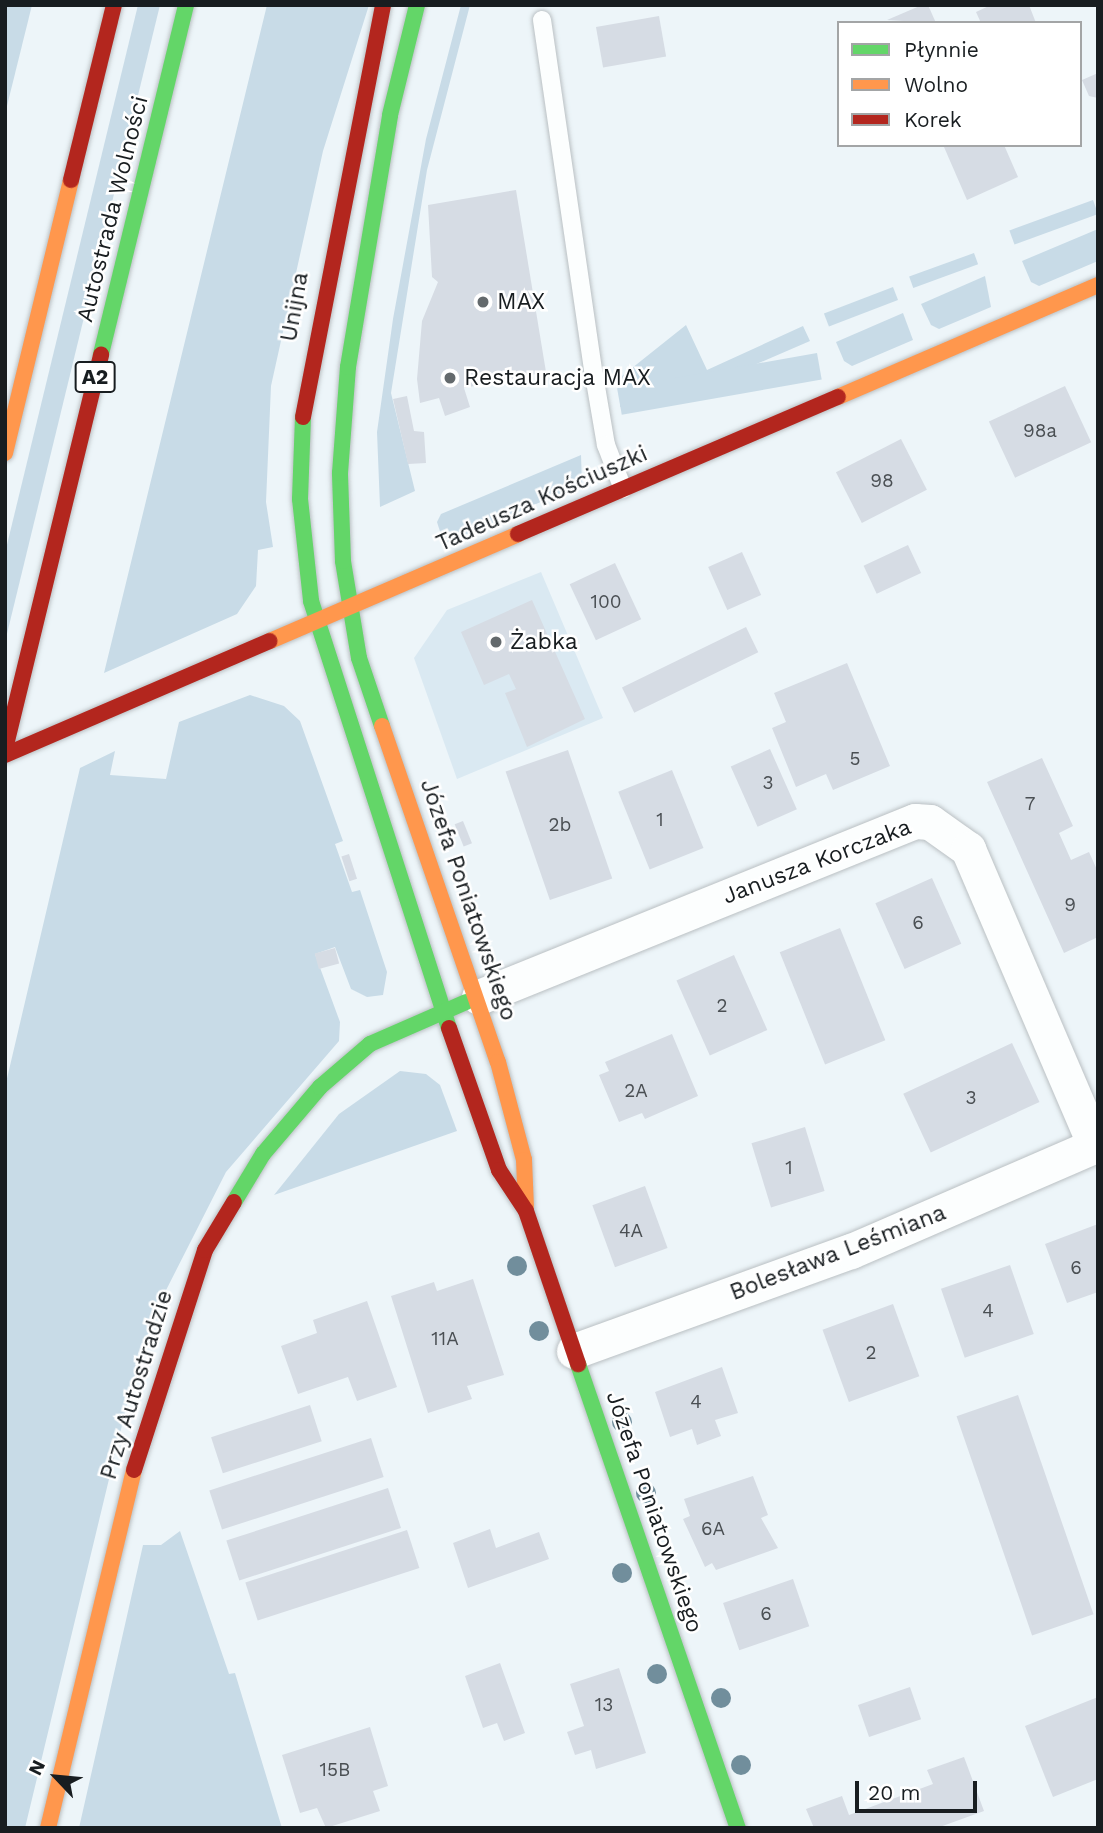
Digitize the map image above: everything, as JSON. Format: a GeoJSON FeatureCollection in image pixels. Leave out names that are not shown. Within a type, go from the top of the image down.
{"type":"FeatureCollection","features":[{"type":"Feature","properties":{"kind":"main road","name":"Autostrada Wolności"},"geometry":{"type":"LineString","coordinates":[[5,453],[114,5]]}},
{"type":"Feature","properties":{"kind":"main road","name":"Autostrada Wolności"},"geometry":{"type":"LineString","coordinates":[[5,749],[186,5]]}},
{"type":"Feature","properties":{"kind":"main road","name":"Unijna"},"geometry":{"type":"LineString","coordinates":[[315,622],[299,499],[304,393],[383,5]]}},
{"type":"Feature","properties":{"kind":"main road"},"geometry":{"type":"LineString","coordinates":[[348,608],[340,531],[343,407],[390,115],[417,5]]}},
{"type":"Feature","properties":{"kind":"main road","name":"Tadeusza Kościuszki"},"geometry":{"type":"LineString","coordinates":[[5,755],[1098,285]]}},
{"type":"Feature","properties":{"kind":"main road","name":"Józefa Poniatowskiego"},"geometry":{"type":"LineString","coordinates":[[348,608],[372,697],[478,997],[524,1160],[526,1211]]}},
{"type":"Feature","properties":{"kind":"main road","name":"Józefa Poniatowskiego"},"geometry":{"type":"LineString","coordinates":[[315,622],[443,1010],[499,1170],[526,1211],[738,1828]]}},
{"type":"Feature","properties":{"kind":"main road","name":"Przy Autostradzie"},"geometry":{"type":"LineString","coordinates":[[48,1828],[147,1416],[205,1250],[262,1154],[320,1087],[370,1044],[478,997]]}},
{"type":"Feature","properties":{"kind":"street","name":"Janusza Korczaka"},"geometry":{"type":"LineString","coordinates":[[478,997],[915,821],[930,822],[968,849],[1097,1145]]}},
{"type":"Feature","properties":{"kind":"street","name":"Bolesława Leśmiana"},"geometry":{"type":"LineString","coordinates":[[574,1351],[851,1251],[1097,1145]]}},
{"type":"Feature","properties":{"kind":"lane"},"geometry":{"type":"LineString","coordinates":[[542,20],[594,376],[606,445],[623,489]]}},
{"type":"Feature","properties":{"kind":"shaded area"},"geometry":{"type":"Polygon","coordinates":[[[5,5],[32,5],[5,114],[5,5]]]}},
{"type":"Feature","properties":{"kind":"shaded area"},"geometry":{"type":"Polygon","coordinates":[[[138,5],[160,5],[5,642],[5,553],[138,5]]]}},
{"type":"Feature","properties":{"kind":"shaded area"},"geometry":{"type":"Polygon","coordinates":[[[267,5],[369,5],[323,151],[271,386],[266,502],[273,547],[258,550],[256,586],[237,614],[104,673],[267,5]]]}},
{"type":"Feature","properties":{"kind":"shaded area"},"geometry":{"type":"Polygon","coordinates":[[[461,5],[470,5],[427,170],[391,393],[415,491],[380,507],[377,432],[393,319],[426,139],[461,5]]]}},
{"type":"Feature","properties":{"kind":"shaded area"},"geometry":{"type":"Polygon","coordinates":[[[1093,200],[1098,214],[1014,245],[1009,230],[1093,200]]]}},
{"type":"Feature","properties":{"kind":"shaded area"},"geometry":{"type":"Polygon","coordinates":[[[1098,229],[1098,261],[1039,286],[1031,282],[1022,261],[1098,229]]]}},
{"type":"Feature","properties":{"kind":"shaded area"},"geometry":{"type":"Polygon","coordinates":[[[974,253],[978,264],[913,288],[909,277],[974,253]]]}},
{"type":"Feature","properties":{"kind":"shaded area"},"geometry":{"type":"Polygon","coordinates":[[[985,276],[991,307],[939,329],[931,325],[921,304],[985,276]]]}},
{"type":"Feature","properties":{"kind":"shaded area"},"geometry":{"type":"Polygon","coordinates":[[[893,287],[898,300],[829,327],[824,314],[893,287]]]}},
{"type":"Feature","properties":{"kind":"shaded area"},"geometry":{"type":"Polygon","coordinates":[[[903,313],[913,340],[852,366],[844,361],[836,342],[903,313]]]}},
{"type":"Feature","properties":{"kind":"shaded area"},"geometry":{"type":"Polygon","coordinates":[[[686,325],[707,370],[803,326],[810,341],[710,384],[620,407],[622,376],[686,325]]]}},
{"type":"Feature","properties":{"kind":"shaded area"},"geometry":{"type":"Polygon","coordinates":[[[817,353],[822,380],[622,415],[617,388],[817,353]]]}},
{"type":"Feature","properties":{"kind":"shaded area"},"geometry":{"type":"Polygon","coordinates":[[[581,455],[582,484],[444,544],[437,522],[441,514],[581,455]]]}},
{"type":"Feature","properties":{"kind":"shaded area"},"geometry":{"type":"Polygon","coordinates":[[[541,572],[603,718],[457,779],[414,658],[447,610],[541,572]]]}},
{"type":"Feature","properties":{"kind":"shaded area"},"geometry":{"type":"Polygon","coordinates":[[[250,695],[284,706],[300,721],[343,841],[335,844],[352,892],[360,890],[387,972],[383,995],[367,997],[351,989],[335,947],[315,954],[340,1022],[339,1041],[226,1172],[157,1308],[129,1396],[25,1828],[5,1828],[5,1087],[80,768],[115,751],[110,775],[166,779],[179,722],[250,695]]]}},
{"type":"Feature","properties":{"kind":"shaded area"},"geometry":{"type":"Polygon","coordinates":[[[400,1071],[426,1074],[440,1085],[457,1131],[274,1195],[339,1114],[400,1071]]]}},
{"type":"Feature","properties":{"kind":"shaded area"},"geometry":{"type":"Polygon","coordinates":[[[180,1531],[229,1674],[235,1673],[282,1828],[79,1828],[143,1545],[161,1545],[180,1531]]]}},
{"type":"Feature","properties":{"kind":"building"},"geometry":{"type":"Polygon","coordinates":[[[928,5],[935,21],[887,20],[928,5]]]}},
{"type":"Feature","properties":{"kind":"building"},"geometry":{"type":"Polygon","coordinates":[[[991,5],[1029,5],[1035,21],[980,21],[976,12],[991,5]]]}},
{"type":"Feature","properties":{"kind":"building"},"geometry":{"type":"Polygon","coordinates":[[[659,16],[666,56],[603,67],[596,27],[659,16]]]}},
{"type":"Feature","properties":{"kind":"building"},"geometry":{"type":"Polygon","coordinates":[[[1098,73],[1098,98],[1089,96],[1082,80],[1098,73]]]}},
{"type":"Feature","properties":{"kind":"building"},"geometry":{"type":"Polygon","coordinates":[[[944,147],[1005,147],[1018,177],[967,200],[944,147]]]}},
{"type":"Feature","properties":{"kind":"building","name":"MAX"},"geometry":{"type":"Polygon","coordinates":[[[516,190],[546,372],[464,388],[470,407],[445,416],[439,398],[420,403],[417,379],[422,321],[438,282],[432,277],[428,205],[516,190]]]}},
{"type":"Feature","properties":{"kind":"building"},"geometry":{"type":"Polygon","coordinates":[[[1065,386],[1091,442],[1015,478],[989,421],[1065,386]]]}},
{"type":"Feature","properties":{"kind":"building"},"geometry":{"type":"Polygon","coordinates":[[[407,396],[414,431],[424,432],[426,463],[408,464],[393,399],[407,396]]]}},
{"type":"Feature","properties":{"kind":"building"},"geometry":{"type":"Polygon","coordinates":[[[901,439],[927,490],[862,523],[836,472],[901,439]]]}},
{"type":"Feature","properties":{"kind":"building"},"geometry":{"type":"Polygon","coordinates":[[[908,545],[921,573],[877,594],[864,566],[908,545]]]}},
{"type":"Feature","properties":{"kind":"building"},"geometry":{"type":"Polygon","coordinates":[[[742,552],[761,595],[727,610],[708,567],[742,552]]]}},
{"type":"Feature","properties":{"kind":"building"},"geometry":{"type":"Polygon","coordinates":[[[615,563],[641,619],[596,640],[570,584],[615,563]]]}},
{"type":"Feature","properties":{"kind":"building"},"geometry":{"type":"Polygon","coordinates":[[[532,600],[585,719],[527,747],[505,693],[516,689],[509,674],[484,685],[461,632],[532,600]]]}},
{"type":"Feature","properties":{"kind":"building"},"geometry":{"type":"Polygon","coordinates":[[[746,627],[758,652],[634,713],[622,687],[746,627]]]}},
{"type":"Feature","properties":{"kind":"building"},"geometry":{"type":"Polygon","coordinates":[[[847,663],[890,766],[833,790],[826,774],[796,787],[772,728],[786,722],[774,693],[847,663]]]}},
{"type":"Feature","properties":{"kind":"building"},"geometry":{"type":"Polygon","coordinates":[[[770,749],[797,809],[758,827],[731,766],[770,749]]]}},
{"type":"Feature","properties":{"kind":"building"},"geometry":{"type":"Polygon","coordinates":[[[568,750],[612,879],[550,900],[506,771],[568,750]]]}},
{"type":"Feature","properties":{"kind":"building"},"geometry":{"type":"Polygon","coordinates":[[[1042,758],[1073,826],[1059,833],[1071,860],[1089,852],[1098,872],[1098,937],[1064,953],[987,782],[1042,758]]]}},
{"type":"Feature","properties":{"kind":"building"},"geometry":{"type":"Polygon","coordinates":[[[672,770],[703,848],[650,870],[618,792],[672,770]]]}},
{"type":"Feature","properties":{"kind":"building"},"geometry":{"type":"Polygon","coordinates":[[[463,821],[472,843],[464,847],[455,824],[463,821]]]}},
{"type":"Feature","properties":{"kind":"building"},"geometry":{"type":"Polygon","coordinates":[[[349,854],[357,879],[349,881],[341,856],[349,854]]]}},
{"type":"Feature","properties":{"kind":"building"},"geometry":{"type":"Polygon","coordinates":[[[932,878],[961,944],[905,969],[875,903],[932,878]]]}},
{"type":"Feature","properties":{"kind":"building"},"geometry":{"type":"Polygon","coordinates":[[[840,928],[885,1040],[825,1065],[780,952],[840,928]]]}},
{"type":"Feature","properties":{"kind":"building"},"geometry":{"type":"Polygon","coordinates":[[[335,948],[339,963],[319,969],[315,953],[335,948]]]}},
{"type":"Feature","properties":{"kind":"building"},"geometry":{"type":"Polygon","coordinates":[[[734,955],[767,1030],[710,1056],[676,981],[734,955]]]}},
{"type":"Feature","properties":{"kind":"building"},"geometry":{"type":"Polygon","coordinates":[[[672,1034],[698,1096],[645,1119],[642,1113],[619,1122],[599,1075],[609,1071],[605,1062],[672,1034]]]}},
{"type":"Feature","properties":{"kind":"building"},"geometry":{"type":"Polygon","coordinates":[[[1012,1043],[1039,1102],[931,1153],[903,1094],[1012,1043]]]}},
{"type":"Feature","properties":{"kind":"building"},"geometry":{"type":"Polygon","coordinates":[[[805,1127],[825,1191],[771,1207],[751,1143],[805,1127]]]}},
{"type":"Feature","properties":{"kind":"building"},"geometry":{"type":"Polygon","coordinates":[[[645,1186],[668,1248],[615,1267],[592,1205],[645,1186]]]}},
{"type":"Feature","properties":{"kind":"building"},"geometry":{"type":"Polygon","coordinates":[[[1098,1224],[1098,1292],[1067,1303],[1045,1244],[1098,1224]]]}},
{"type":"Feature","properties":{"kind":"building"},"geometry":{"type":"Polygon","coordinates":[[[1010,1265],[1034,1334],[965,1358],[941,1289],[1010,1265]]]}},
{"type":"Feature","properties":{"kind":"building"},"geometry":{"type":"Polygon","coordinates":[[[473,1279],[504,1375],[467,1386],[472,1399],[428,1413],[391,1296],[434,1282],[437,1291],[473,1279]]]}},
{"type":"Feature","properties":{"kind":"building"},"geometry":{"type":"Polygon","coordinates":[[[367,1301],[397,1387],[357,1401],[348,1377],[298,1394],[281,1346],[317,1333],[313,1320],[367,1301]]]}},
{"type":"Feature","properties":{"kind":"building"},"geometry":{"type":"Polygon","coordinates":[[[893,1304],[919,1376],[849,1402],[823,1330],[893,1304]]]}},
{"type":"Feature","properties":{"kind":"building"},"geometry":{"type":"Polygon","coordinates":[[[722,1367],[738,1413],[715,1420],[721,1436],[697,1445],[692,1429],[670,1437],[655,1392],[722,1367]]]}},
{"type":"Feature","properties":{"kind":"building"},"geometry":{"type":"Polygon","coordinates":[[[1018,1395],[1094,1614],[1032,1636],[957,1416],[1018,1395]]]}},
{"type":"Feature","properties":{"kind":"building"},"geometry":{"type":"Polygon","coordinates":[[[310,1405],[322,1441],[223,1473],[211,1437],[310,1405]]]}},
{"type":"Feature","properties":{"kind":"building"},"geometry":{"type":"Polygon","coordinates":[[[371,1438],[384,1477],[222,1530],[209,1491],[371,1438]]]}},
{"type":"Feature","properties":{"kind":"building"},"geometry":{"type":"Polygon","coordinates":[[[753,1476],[768,1515],[761,1518],[778,1548],[716,1570],[712,1563],[705,1567],[683,1519],[690,1516],[684,1499],[753,1476]]]}},
{"type":"Feature","properties":{"kind":"building"},"geometry":{"type":"Polygon","coordinates":[[[388,1488],[401,1528],[239,1580],[226,1541],[388,1488]]]}},
{"type":"Feature","properties":{"kind":"building"},"geometry":{"type":"Polygon","coordinates":[[[490,1529],[496,1548],[539,1532],[549,1559],[468,1588],[453,1543],[490,1529]]]}},
{"type":"Feature","properties":{"kind":"building"},"geometry":{"type":"Polygon","coordinates":[[[407,1530],[419,1568],[258,1621],[245,1583],[407,1530]]]}},
{"type":"Feature","properties":{"kind":"building"},"geometry":{"type":"Polygon","coordinates":[[[793,1579],[809,1626],[739,1650],[723,1603],[793,1579]]]}},
{"type":"Feature","properties":{"kind":"building"},"geometry":{"type":"Polygon","coordinates":[[[500,1663],[525,1733],[504,1741],[497,1723],[483,1728],[465,1676],[500,1663]]]}},
{"type":"Feature","properties":{"kind":"building"},"geometry":{"type":"Polygon","coordinates":[[[619,1668],[646,1753],[596,1769],[591,1750],[575,1755],[567,1732],[584,1726],[570,1684],[619,1668]]]}},
{"type":"Feature","properties":{"kind":"building"},"geometry":{"type":"Polygon","coordinates":[[[910,1687],[921,1719],[869,1737],[858,1705],[910,1687]]]}},
{"type":"Feature","properties":{"kind":"building"},"geometry":{"type":"Polygon","coordinates":[[[1098,1697],[1098,1779],[1053,1797],[1025,1726],[1098,1697]]]}},
{"type":"Feature","properties":{"kind":"building"},"geometry":{"type":"Polygon","coordinates":[[[370,1727],[388,1786],[373,1791],[380,1811],[326,1828],[317,1808],[300,1813],[282,1755],[370,1727]]]}},
{"type":"Feature","properties":{"kind":"building"},"geometry":{"type":"Polygon","coordinates":[[[964,1757],[984,1811],[937,1828],[814,1828],[806,1809],[842,1796],[849,1815],[933,1784],[927,1770],[964,1757]]]}},
{"type":"Feature","properties":{"kind":"traffic: fast"},"geometry":{"type":"LineString","coordinates":[[101,354],[186,5]]}},
{"type":"Feature","properties":{"kind":"traffic: fast"},"geometry":{"type":"LineString","coordinates":[[382,726],[359,658],[343,561],[340,473],[348,367],[390,115],[417,5]]}},
{"type":"Feature","properties":{"kind":"traffic: fast"},"geometry":{"type":"LineString","coordinates":[[303,417],[300,499],[311,601],[449,1028]]}},
{"type":"Feature","properties":{"kind":"traffic: fast"},"geometry":{"type":"LineString","coordinates":[[234,1202],[263,1154],[320,1087],[370,1044],[466,1002]]}},
{"type":"Feature","properties":{"kind":"traffic: fast"},"geometry":{"type":"LineString","coordinates":[[578,1364],[738,1828]]}},
{"type":"Feature","properties":{"kind":"traffic: slow"},"geometry":{"type":"LineString","coordinates":[[5,453],[71,180]]}},
{"type":"Feature","properties":{"kind":"traffic: slow"},"geometry":{"type":"LineString","coordinates":[[838,397],[1098,285]]}},
{"type":"Feature","properties":{"kind":"traffic: slow"},"geometry":{"type":"LineString","coordinates":[[270,641],[518,534]]}},
{"type":"Feature","properties":{"kind":"traffic: slow"},"geometry":{"type":"LineString","coordinates":[[382,726],[498,1062],[524,1160],[526,1207]]}},
{"type":"Feature","properties":{"kind":"traffic: slow"},"geometry":{"type":"LineString","coordinates":[[48,1828],[134,1470]]}},
{"type":"Feature","properties":{"kind":"traffic: jam"},"geometry":{"type":"LineString","coordinates":[[71,180],[114,5]]}},
{"type":"Feature","properties":{"kind":"traffic: jam"},"geometry":{"type":"LineString","coordinates":[[303,417],[383,5]]}},
{"type":"Feature","properties":{"kind":"traffic: jam"},"geometry":{"type":"LineString","coordinates":[[5,749],[101,354]]}},
{"type":"Feature","properties":{"kind":"traffic: jam"},"geometry":{"type":"LineString","coordinates":[[518,534],[838,397]]}},
{"type":"Feature","properties":{"kind":"traffic: jam"},"geometry":{"type":"LineString","coordinates":[[5,755],[270,641]]}},
{"type":"Feature","properties":{"kind":"traffic: jam"},"geometry":{"type":"LineString","coordinates":[[449,1028],[499,1170],[526,1211],[578,1364]]}},
{"type":"Feature","properties":{"kind":"traffic: jam"},"geometry":{"type":"LineString","coordinates":[[134,1470],[205,1250],[234,1202]]}},
{"type":"Feature","properties":{"kind":"place","name":"MAX"},"geometry":{"type":"Point","coordinates":[483,302]}},
{"type":"Feature","properties":{"kind":"place","name":"Restauracja MAX"},"geometry":{"type":"Point","coordinates":[450,378]}},
{"type":"Feature","properties":{"kind":"place","name":"Żabka"},"geometry":{"type":"Point","coordinates":[496,642]}}]}
